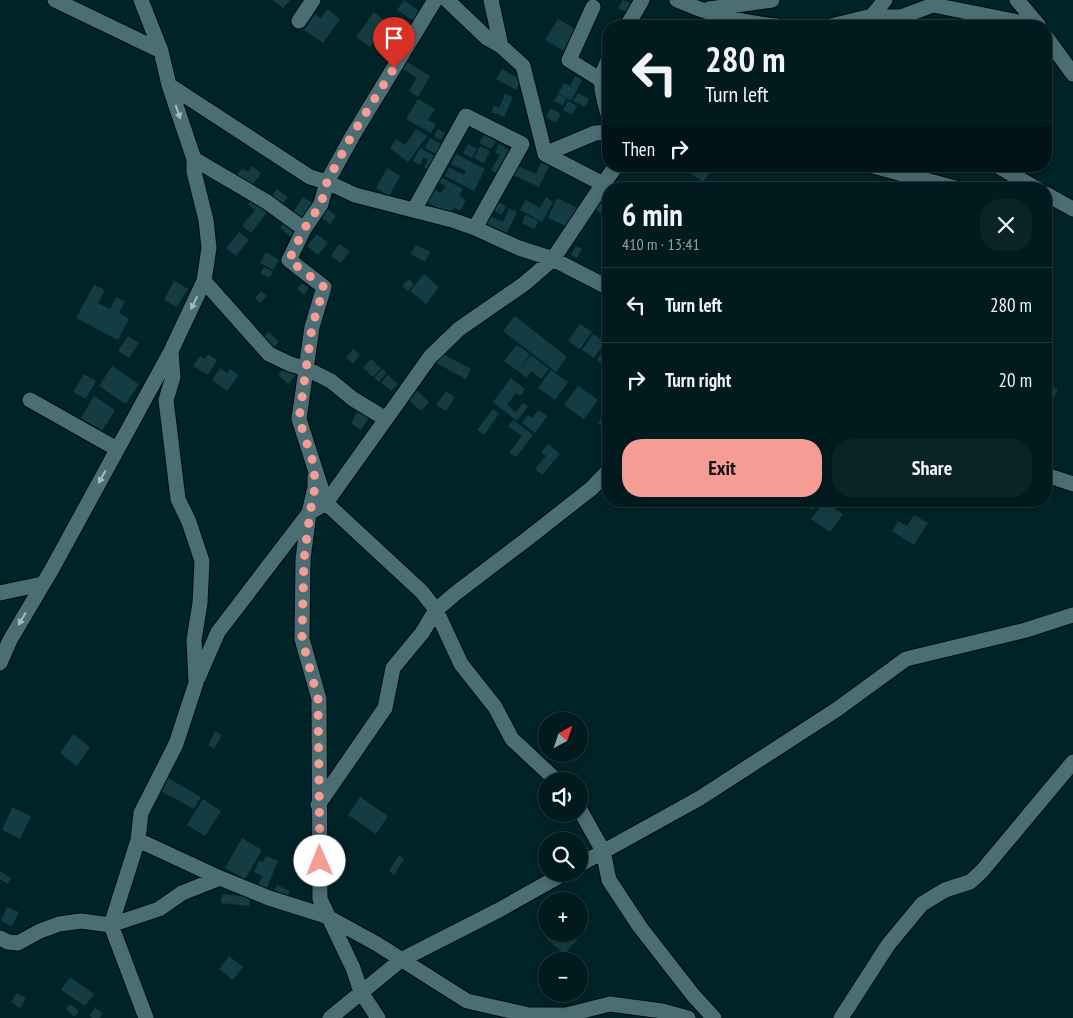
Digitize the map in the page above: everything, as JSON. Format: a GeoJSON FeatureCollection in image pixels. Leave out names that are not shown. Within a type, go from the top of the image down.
{"type":"FeatureCollection","features":[{"type":"Feature","properties":{"kind":"street"},"geometry":{"type":"LineString","coordinates":[[55,0],[161,51]]}},
{"type":"Feature","properties":{"kind":"street"},"geometry":{"type":"LineString","coordinates":[[299,21],[313,0]]}},
{"type":"Feature","properties":{"kind":"street"},"geometry":{"type":"LineString","coordinates":[[435,0],[352,135],[327,182],[321,204],[304,229],[289,260],[324,287],[312,327],[299,419],[326,503],[422,592],[436,610],[461,664],[495,707],[512,739],[547,772]]}},
{"type":"Feature","properties":{"kind":"street"},"geometry":{"type":"LineString","coordinates":[[446,0],[488,38],[501,46],[523,66],[545,154],[602,183]]}},
{"type":"Feature","properties":{"kind":"street"},"geometry":{"type":"LineString","coordinates":[[491,0],[501,46]]}},
{"type":"Feature","properties":{"kind":"street"},"geometry":{"type":"LineString","coordinates":[[631,20],[642,0]]}},
{"type":"Feature","properties":{"kind":"street"},"geometry":{"type":"LineString","coordinates":[[677,0],[700,11],[739,20]]}},
{"type":"Feature","properties":{"kind":"street"},"geometry":{"type":"LineString","coordinates":[[700,11],[772,0]]}},
{"type":"Feature","properties":{"kind":"street"},"geometry":{"type":"LineString","coordinates":[[869,20],[885,0]]}},
{"type":"Feature","properties":{"kind":"street"},"geometry":{"type":"LineString","coordinates":[[1017,0],[1033,20]]}},
{"type":"Feature","properties":{"kind":"street"},"geometry":{"type":"LineString","coordinates":[[0,663],[10,640],[52,569],[170,351],[204,281],[209,248],[206,220],[194,172],[194,159],[144,2]]}},
{"type":"Feature","properties":{"kind":"street"},"geometry":{"type":"LineString","coordinates":[[590,2],[569,60],[602,81]]}},
{"type":"Feature","properties":{"kind":"street"},"geometry":{"type":"LineString","coordinates":[[876,20],[902,17],[933,5],[1008,20]]}},
{"type":"Feature","properties":{"kind":"street"},"geometry":{"type":"LineString","coordinates":[[700,11],[708,20]]}},
{"type":"Feature","properties":{"kind":"street"},"geometry":{"type":"LineString","coordinates":[[1052,45],[1073,74]]}},
{"type":"Feature","properties":{"kind":"street"},"geometry":{"type":"LineString","coordinates":[[169,85],[310,176],[355,195],[452,220],[475,228],[519,248],[553,259],[602,284]]}},
{"type":"Feature","properties":{"kind":"street"},"geometry":{"type":"LineString","coordinates":[[414,210],[466,116],[522,144],[475,228]]}},
{"type":"Feature","properties":{"kind":"street"},"geometry":{"type":"LineString","coordinates":[[545,154],[595,133],[602,132]]}},
{"type":"Feature","properties":{"kind":"street"},"geometry":{"type":"LineString","coordinates":[[194,159],[267,202],[304,229]]}},
{"type":"Feature","properties":{"kind":"street"},"geometry":{"type":"LineString","coordinates":[[895,172],[933,182]]}},
{"type":"Feature","properties":{"kind":"street"},"geometry":{"type":"LineString","coordinates":[[1008,172],[1025,182]]}},
{"type":"Feature","properties":{"kind":"street"},"geometry":{"type":"LineString","coordinates":[[146,1018],[112,925],[138,840],[142,813],[176,744],[196,683],[218,632],[310,513],[326,503],[430,357],[459,329],[524,284],[553,259],[602,186]]}},
{"type":"Feature","properties":{"kind":"street"},"geometry":{"type":"LineString","coordinates":[[1052,197],[1073,209]]}},
{"type":"Feature","properties":{"kind":"street"},"geometry":{"type":"LineString","coordinates":[[204,281],[269,354],[331,381],[353,399],[386,419]]}},
{"type":"Feature","properties":{"kind":"street"},"geometry":{"type":"LineString","coordinates":[[170,351],[173,377],[166,400],[178,499],[190,522],[202,561],[200,603],[194,640],[196,683]]}},
{"type":"Feature","properties":{"kind":"street"},"geometry":{"type":"LineString","coordinates":[[30,400],[117,449]]}},
{"type":"Feature","properties":{"kind":"street"},"geometry":{"type":"LineString","coordinates":[[314,465],[315,487],[304,559],[302,639],[318,699],[320,899],[353,968],[361,992],[378,1018]]}},
{"type":"Feature","properties":{"kind":"street"},"geometry":{"type":"LineString","coordinates":[[318,805],[385,708],[393,668],[422,633],[436,610],[592,488],[602,477]]}},
{"type":"Feature","properties":{"kind":"street"},"geometry":{"type":"LineString","coordinates":[[1052,477],[1073,484]]}},
{"type":"Feature","properties":{"kind":"street"},"geometry":{"type":"LineString","coordinates":[[0,593],[42,584]]}},
{"type":"Feature","properties":{"kind":"street"},"geometry":{"type":"LineString","coordinates":[[588,860],[700,798],[836,710],[906,659],[1026,630],[1073,615]]}},
{"type":"Feature","properties":{"kind":"street"},"geometry":{"type":"LineString","coordinates":[[841,1018],[888,945],[922,904],[945,890],[970,882],[1073,762]]}},
{"type":"Feature","properties":{"kind":"street"},"geometry":{"type":"LineString","coordinates":[[587,822],[603,851],[609,880],[640,927],[693,996],[714,1018]]}},
{"type":"Feature","properties":{"kind":"street"},"geometry":{"type":"LineString","coordinates":[[138,840],[220,878],[269,898],[330,918],[466,1001],[529,1015],[566,1015],[610,1004],[662,1011],[688,1018]]}},
{"type":"Feature","properties":{"kind":"street"},"geometry":{"type":"LineString","coordinates":[[0,938],[8,942],[18,943],[40,931],[59,924],[81,921],[112,925],[159,909],[182,893],[220,878]]}},
{"type":"Feature","properties":{"kind":"street"},"geometry":{"type":"LineString","coordinates":[[330,1018],[401,960],[499,910],[549,882]]}},
{"type":"Feature","properties":{"kind":"building"},"geometry":{"type":"Polygon","coordinates":[[[273,0],[290,0],[283,8],[273,0]]]}},
{"type":"Feature","properties":{"kind":"building"},"geometry":{"type":"Polygon","coordinates":[[[404,0],[420,12],[414,21],[397,10],[404,0]]]}},
{"type":"Feature","properties":{"kind":"building"},"geometry":{"type":"Polygon","coordinates":[[[623,0],[632,4],[628,13],[618,8],[623,0]]]}},
{"type":"Feature","properties":{"kind":"building"},"geometry":{"type":"Polygon","coordinates":[[[327,9],[340,19],[323,43],[304,30],[315,14],[321,18],[327,9]]]}},
{"type":"Feature","properties":{"kind":"building"},"geometry":{"type":"Polygon","coordinates":[[[374,12],[388,23],[370,47],[356,37],[374,12]]]}},
{"type":"Feature","properties":{"kind":"building"},"geometry":{"type":"Polygon","coordinates":[[[558,19],[578,31],[566,52],[545,40],[558,19]]]}},
{"type":"Feature","properties":{"kind":"building"},"geometry":{"type":"Polygon","coordinates":[[[398,26],[407,34],[399,44],[389,36],[398,26]]]}},
{"type":"Feature","properties":{"kind":"building"},"geometry":{"type":"Polygon","coordinates":[[[404,60],[430,76],[418,97],[409,91],[417,78],[400,67],[404,60]]]}},
{"type":"Feature","properties":{"kind":"building"},"geometry":{"type":"Polygon","coordinates":[[[502,69],[521,80],[516,90],[496,79],[502,69]]]}},
{"type":"Feature","properties":{"kind":"building"},"geometry":{"type":"Polygon","coordinates":[[[575,76],[582,80],[571,101],[558,93],[564,83],[570,86],[575,76]]]}},
{"type":"Feature","properties":{"kind":"building"},"geometry":{"type":"Polygon","coordinates":[[[578,93],[589,99],[585,107],[573,101],[578,93]]]}},
{"type":"Feature","properties":{"kind":"building"},"geometry":{"type":"Polygon","coordinates":[[[505,94],[513,97],[504,117],[492,112],[494,105],[499,108],[505,94]]]}},
{"type":"Feature","properties":{"kind":"building"},"geometry":{"type":"Polygon","coordinates":[[[558,94],[566,99],[563,106],[554,101],[558,94]]]}},
{"type":"Feature","properties":{"kind":"building"},"geometry":{"type":"Polygon","coordinates":[[[418,99],[435,109],[428,120],[436,124],[431,133],[406,119],[418,99]]]}},
{"type":"Feature","properties":{"kind":"building"},"geometry":{"type":"Polygon","coordinates":[[[568,101],[577,106],[572,115],[563,110],[568,101]]]}},
{"type":"Feature","properties":{"kind":"building"},"geometry":{"type":"Polygon","coordinates":[[[550,108],[561,114],[556,123],[546,117],[550,108]]]}},
{"type":"Feature","properties":{"kind":"building"},"geometry":{"type":"Polygon","coordinates":[[[416,129],[427,136],[408,162],[390,148],[396,139],[405,145],[416,129]]]}},
{"type":"Feature","properties":{"kind":"building"},"geometry":{"type":"Polygon","coordinates":[[[438,129],[445,133],[441,140],[434,136],[438,129]]]}},
{"type":"Feature","properties":{"kind":"building"},"geometry":{"type":"Polygon","coordinates":[[[484,135],[496,141],[491,149],[479,143],[484,135]]]}},
{"type":"Feature","properties":{"kind":"building"},"geometry":{"type":"Polygon","coordinates":[[[430,138],[441,144],[436,154],[425,148],[430,138]]]}},
{"type":"Feature","properties":{"kind":"building"},"geometry":{"type":"Polygon","coordinates":[[[468,144],[477,149],[472,158],[463,153],[468,144]]]}},
{"type":"Feature","properties":{"kind":"building"},"geometry":{"type":"Polygon","coordinates":[[[499,144],[513,152],[500,175],[491,170],[500,155],[495,152],[499,144]]]}},
{"type":"Feature","properties":{"kind":"building"},"geometry":{"type":"Polygon","coordinates":[[[480,146],[490,151],[484,163],[474,158],[480,146]]]}},
{"type":"Feature","properties":{"kind":"building"},"geometry":{"type":"Polygon","coordinates":[[[420,148],[435,156],[428,170],[424,167],[428,160],[424,157],[420,165],[413,161],[420,148]]]}},
{"type":"Feature","properties":{"kind":"building"},"geometry":{"type":"Polygon","coordinates":[[[456,154],[485,169],[474,191],[445,176],[449,167],[464,175],[466,171],[451,164],[456,154]]]}},
{"type":"Feature","properties":{"kind":"building"},"geometry":{"type":"Polygon","coordinates":[[[541,163],[549,166],[539,187],[511,174],[516,165],[536,174],[541,163]]]}},
{"type":"Feature","properties":{"kind":"building"},"geometry":{"type":"Polygon","coordinates":[[[252,166],[261,173],[251,187],[236,177],[242,168],[248,172],[252,166]]]}},
{"type":"Feature","properties":{"kind":"building"},"geometry":{"type":"Polygon","coordinates":[[[387,168],[400,176],[389,196],[376,188],[387,168]]]}},
{"type":"Feature","properties":{"kind":"building"},"geometry":{"type":"Polygon","coordinates":[[[689,172],[710,172],[703,182],[689,172]]]}},
{"type":"Feature","properties":{"kind":"building"},"geometry":{"type":"Polygon","coordinates":[[[441,177],[463,189],[459,196],[466,200],[460,211],[454,207],[450,215],[427,202],[434,189],[441,193],[445,186],[438,182],[441,177]]]}},
{"type":"Feature","properties":{"kind":"building"},"geometry":{"type":"Polygon","coordinates":[[[277,189],[288,197],[282,205],[271,197],[277,189]]]}},
{"type":"Feature","properties":{"kind":"building"},"geometry":{"type":"Polygon","coordinates":[[[303,197],[315,205],[305,221],[293,212],[303,197]]]}},
{"type":"Feature","properties":{"kind":"building"},"geometry":{"type":"Polygon","coordinates":[[[546,197],[553,202],[542,222],[520,210],[526,200],[540,208],[546,197]]]}},
{"type":"Feature","properties":{"kind":"building"},"geometry":{"type":"Polygon","coordinates":[[[253,198],[268,211],[251,233],[242,226],[255,210],[248,204],[253,198]]]}},
{"type":"Feature","properties":{"kind":"building"},"geometry":{"type":"Polygon","coordinates":[[[557,198],[579,209],[570,228],[548,218],[557,198]]]}},
{"type":"Feature","properties":{"kind":"building"},"geometry":{"type":"Polygon","coordinates":[[[597,200],[602,203],[602,214],[593,208],[597,200]]]}},
{"type":"Feature","properties":{"kind":"building"},"geometry":{"type":"Polygon","coordinates":[[[496,201],[506,206],[502,215],[492,210],[496,201]]]}},
{"type":"Feature","properties":{"kind":"building"},"geometry":{"type":"Polygon","coordinates":[[[324,206],[336,216],[330,224],[318,215],[324,206]]]}},
{"type":"Feature","properties":{"kind":"building"},"geometry":{"type":"Polygon","coordinates":[[[509,208],[517,212],[506,235],[485,225],[490,216],[503,222],[509,208]]]}},
{"type":"Feature","properties":{"kind":"building"},"geometry":{"type":"Polygon","coordinates":[[[525,215],[538,221],[534,229],[522,223],[525,215]]]}},
{"type":"Feature","properties":{"kind":"building"},"geometry":{"type":"Polygon","coordinates":[[[285,221],[297,230],[291,237],[280,228],[285,221]]]}},
{"type":"Feature","properties":{"kind":"building"},"geometry":{"type":"Polygon","coordinates":[[[239,232],[249,240],[236,256],[226,248],[239,232]]]}},
{"type":"Feature","properties":{"kind":"building"},"geometry":{"type":"Polygon","coordinates":[[[317,234],[328,243],[318,255],[307,246],[317,234]]]}},
{"type":"Feature","properties":{"kind":"building"},"geometry":{"type":"Polygon","coordinates":[[[339,244],[350,251],[341,263],[331,256],[339,244]]]}},
{"type":"Feature","properties":{"kind":"building"},"geometry":{"type":"Polygon","coordinates":[[[416,245],[430,252],[425,262],[411,254],[416,245]]]}},
{"type":"Feature","properties":{"kind":"building"},"geometry":{"type":"Polygon","coordinates":[[[576,246],[582,249],[577,258],[571,255],[576,246]]]}},
{"type":"Feature","properties":{"kind":"building"},"geometry":{"type":"Polygon","coordinates":[[[266,252],[279,260],[273,270],[260,263],[266,252]]]}},
{"type":"Feature","properties":{"kind":"building"},"geometry":{"type":"Polygon","coordinates":[[[264,267],[273,272],[269,278],[260,273],[264,267]]]}},
{"type":"Feature","properties":{"kind":"building"},"geometry":{"type":"Polygon","coordinates":[[[424,274],[439,287],[426,304],[410,291],[424,274]]]}},
{"type":"Feature","properties":{"kind":"building"},"geometry":{"type":"Polygon","coordinates":[[[408,279],[414,284],[408,291],[402,286],[408,279]]]}},
{"type":"Feature","properties":{"kind":"building"},"geometry":{"type":"Polygon","coordinates":[[[174,281],[188,289],[177,307],[164,300],[174,281]]]}},
{"type":"Feature","properties":{"kind":"building"},"geometry":{"type":"Polygon","coordinates":[[[302,283],[309,288],[304,295],[297,289],[302,283]]]}},
{"type":"Feature","properties":{"kind":"building"},"geometry":{"type":"Polygon","coordinates":[[[94,285],[105,290],[98,303],[110,309],[116,297],[125,301],[119,313],[129,319],[118,340],[76,318],[94,285]]]}},
{"type":"Feature","properties":{"kind":"building"},"geometry":{"type":"Polygon","coordinates":[[[261,291],[267,296],[260,303],[255,298],[261,291]]]}},
{"type":"Feature","properties":{"kind":"building"},"geometry":{"type":"Polygon","coordinates":[[[515,316],[567,357],[556,372],[503,331],[515,316]]]}},
{"type":"Feature","properties":{"kind":"building"},"geometry":{"type":"Polygon","coordinates":[[[580,324],[592,332],[580,349],[568,341],[580,324]]]}},
{"type":"Feature","properties":{"kind":"building"},"geometry":{"type":"Polygon","coordinates":[[[269,332],[279,342],[271,350],[261,339],[269,332]]]}},
{"type":"Feature","properties":{"kind":"building"},"geometry":{"type":"Polygon","coordinates":[[[593,334],[602,340],[602,346],[594,358],[582,350],[593,334]]]}},
{"type":"Feature","properties":{"kind":"building"},"geometry":{"type":"Polygon","coordinates":[[[128,336],[139,343],[129,358],[118,351],[128,336]]]}},
{"type":"Feature","properties":{"kind":"building"},"geometry":{"type":"Polygon","coordinates":[[[517,345],[530,354],[518,371],[504,361],[517,345]]]}},
{"type":"Feature","properties":{"kind":"building"},"geometry":{"type":"Polygon","coordinates":[[[353,349],[360,355],[353,363],[346,358],[353,349]]]}},
{"type":"Feature","properties":{"kind":"building"},"geometry":{"type":"Polygon","coordinates":[[[439,352],[471,369],[466,379],[434,362],[439,352]]]}},
{"type":"Feature","properties":{"kind":"building"},"geometry":{"type":"Polygon","coordinates":[[[602,353],[602,363],[597,360],[602,353]]]}},
{"type":"Feature","properties":{"kind":"building"},"geometry":{"type":"Polygon","coordinates":[[[208,354],[217,360],[208,375],[193,366],[200,356],[205,359],[208,354]]]}},
{"type":"Feature","properties":{"kind":"building"},"geometry":{"type":"Polygon","coordinates":[[[531,355],[549,369],[541,379],[531,371],[526,378],[518,371],[531,355]]]}},
{"type":"Feature","properties":{"kind":"building"},"geometry":{"type":"Polygon","coordinates":[[[371,359],[381,368],[373,377],[363,368],[371,359]]]}},
{"type":"Feature","properties":{"kind":"building"},"geometry":{"type":"Polygon","coordinates":[[[112,366],[139,384],[126,404],[99,386],[112,366]]]}},
{"type":"Feature","properties":{"kind":"building"},"geometry":{"type":"Polygon","coordinates":[[[286,366],[296,375],[288,384],[278,375],[286,366]]]}},
{"type":"Feature","properties":{"kind":"building"},"geometry":{"type":"Polygon","coordinates":[[[220,368],[227,373],[230,369],[239,375],[227,391],[212,380],[220,368]]]}},
{"type":"Feature","properties":{"kind":"building"},"geometry":{"type":"Polygon","coordinates":[[[382,369],[387,373],[379,382],[374,378],[382,369]]]}},
{"type":"Feature","properties":{"kind":"building"},"geometry":{"type":"Polygon","coordinates":[[[551,370],[568,382],[555,400],[538,388],[551,370]]]}},
{"type":"Feature","properties":{"kind":"building"},"geometry":{"type":"Polygon","coordinates":[[[84,374],[96,381],[86,399],[73,392],[84,374]]]}},
{"type":"Feature","properties":{"kind":"building"},"geometry":{"type":"Polygon","coordinates":[[[388,375],[398,384],[391,391],[381,383],[388,375]]]}},
{"type":"Feature","properties":{"kind":"building"},"geometry":{"type":"Polygon","coordinates":[[[511,378],[525,389],[520,396],[516,393],[507,405],[516,412],[523,403],[528,406],[517,421],[493,402],[511,378]]]}},
{"type":"Feature","properties":{"kind":"building"},"geometry":{"type":"Polygon","coordinates":[[[578,386],[598,400],[584,419],[564,405],[578,386]]]}},
{"type":"Feature","properties":{"kind":"building"},"geometry":{"type":"Polygon","coordinates":[[[1052,386],[1058,390],[1052,399],[1052,386]]]}},
{"type":"Feature","properties":{"kind":"building"},"geometry":{"type":"Polygon","coordinates":[[[414,388],[429,402],[421,411],[406,398],[414,388]]]}},
{"type":"Feature","properties":{"kind":"building"},"geometry":{"type":"Polygon","coordinates":[[[446,391],[455,397],[446,411],[436,405],[446,391]]]}},
{"type":"Feature","properties":{"kind":"building"},"geometry":{"type":"Polygon","coordinates":[[[94,396],[115,410],[102,431],[81,418],[94,396]]]}},
{"type":"Feature","properties":{"kind":"building"},"geometry":{"type":"Polygon","coordinates":[[[359,409],[370,416],[361,430],[351,423],[359,409]]]}},
{"type":"Feature","properties":{"kind":"building"},"geometry":{"type":"Polygon","coordinates":[[[493,409],[499,414],[484,435],[477,430],[493,409]]]}},
{"type":"Feature","properties":{"kind":"building"},"geometry":{"type":"Polygon","coordinates":[[[538,410],[547,416],[535,433],[522,423],[528,415],[532,418],[538,410]]]}},
{"type":"Feature","properties":{"kind":"building"},"geometry":{"type":"Polygon","coordinates":[[[602,418],[602,426],[598,423],[602,418]]]}},
{"type":"Feature","properties":{"kind":"building"},"geometry":{"type":"Polygon","coordinates":[[[513,420],[533,435],[516,457],[509,453],[522,436],[508,426],[513,420]]]}},
{"type":"Feature","properties":{"kind":"building"},"geometry":{"type":"Polygon","coordinates":[[[548,444],[560,454],[542,475],[535,469],[546,456],[541,452],[548,444]]]}},
{"type":"Feature","properties":{"kind":"building"},"geometry":{"type":"Polygon","coordinates":[[[820,507],[833,507],[843,514],[830,532],[811,519],[820,507]]]}},
{"type":"Feature","properties":{"kind":"building"},"geometry":{"type":"Polygon","coordinates":[[[914,515],[928,523],[914,545],[892,531],[898,521],[907,526],[914,515]]]}},
{"type":"Feature","properties":{"kind":"building"},"geometry":{"type":"Polygon","coordinates":[[[215,731],[222,735],[214,749],[208,745],[215,731]]]}},
{"type":"Feature","properties":{"kind":"building"},"geometry":{"type":"Polygon","coordinates":[[[73,734],[90,747],[77,766],[60,753],[73,734]]]}},
{"type":"Feature","properties":{"kind":"building"},"geometry":{"type":"Polygon","coordinates":[[[168,778],[201,797],[194,809],[161,791],[168,778]]]}},
{"type":"Feature","properties":{"kind":"building"},"geometry":{"type":"Polygon","coordinates":[[[360,797],[388,816],[376,834],[348,815],[360,797]]]}},
{"type":"Feature","properties":{"kind":"building"},"geometry":{"type":"Polygon","coordinates":[[[203,799],[221,811],[205,836],[187,825],[203,799]]]}},
{"type":"Feature","properties":{"kind":"building"},"geometry":{"type":"Polygon","coordinates":[[[12,807],[31,816],[20,839],[2,830],[12,807]]]}},
{"type":"Feature","properties":{"kind":"building"},"geometry":{"type":"Polygon","coordinates":[[[242,838],[262,850],[245,879],[225,868],[242,838]]]}},
{"type":"Feature","properties":{"kind":"building"},"geometry":{"type":"Polygon","coordinates":[[[399,855],[404,859],[394,875],[389,871],[399,855]]]}},
{"type":"Feature","properties":{"kind":"building"},"geometry":{"type":"Polygon","coordinates":[[[266,856],[278,861],[265,892],[256,889],[262,876],[254,872],[259,860],[263,862],[266,856]]]}},
{"type":"Feature","properties":{"kind":"building"},"geometry":{"type":"Polygon","coordinates":[[[0,871],[11,878],[8,884],[0,879],[0,871]]]}},
{"type":"Feature","properties":{"kind":"building"},"geometry":{"type":"Polygon","coordinates":[[[277,885],[290,891],[288,896],[274,890],[277,885]]]}},
{"type":"Feature","properties":{"kind":"building"},"geometry":{"type":"Polygon","coordinates":[[[222,894],[250,897],[249,906],[221,903],[222,894]]]}},
{"type":"Feature","properties":{"kind":"building"},"geometry":{"type":"Polygon","coordinates":[[[7,907],[19,912],[12,926],[1,921],[7,907]]]}},
{"type":"Feature","properties":{"kind":"building"},"geometry":{"type":"Polygon","coordinates":[[[550,942],[575,942],[566,952],[562,952],[550,942]]]}},
{"type":"Feature","properties":{"kind":"building"},"geometry":{"type":"Polygon","coordinates":[[[229,956],[243,967],[233,980],[219,969],[229,956]]]}},
{"type":"Feature","properties":{"kind":"building"},"geometry":{"type":"Polygon","coordinates":[[[70,977],[94,994],[85,1006],[61,990],[70,977]]]}},
{"type":"Feature","properties":{"kind":"building"},"geometry":{"type":"Polygon","coordinates":[[[17,993],[26,998],[20,1008],[11,1002],[17,993]]]}},
{"type":"Feature","properties":{"kind":"building"},"geometry":{"type":"Polygon","coordinates":[[[70,1004],[79,1011],[75,1017],[66,1010],[70,1004]]]}},
{"type":"Feature","properties":{"kind":"building"},"geometry":{"type":"Polygon","coordinates":[[[95,1008],[103,1013],[100,1018],[89,1016],[95,1008]]]}},
{"type":"Feature","properties":{"kind":"route"},"geometry":{"type":"LineString","coordinates":[[320,861],[318,699],[302,639],[304,559],[315,487],[314,465],[299,419],[312,327],[324,287],[289,260],[304,229],[321,204],[327,182],[352,135],[394,68]]}}]}
